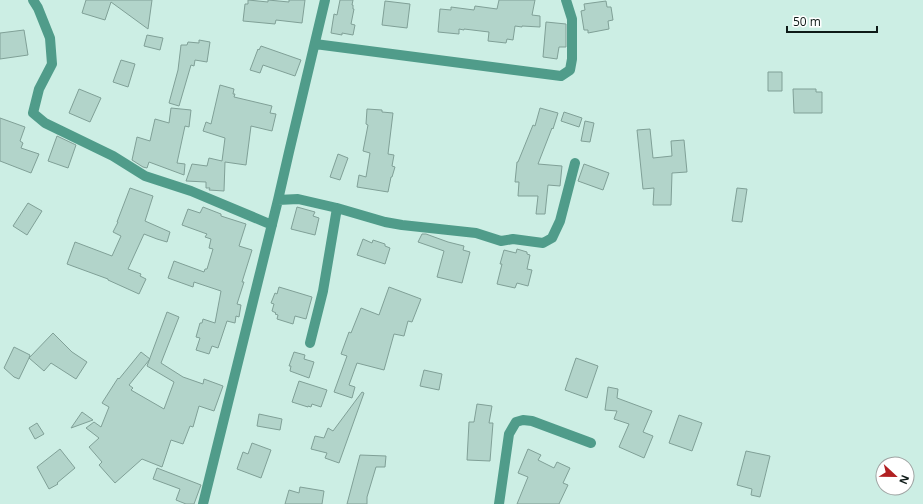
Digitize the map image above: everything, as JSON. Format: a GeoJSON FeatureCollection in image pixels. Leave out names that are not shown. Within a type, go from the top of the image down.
{"type":"FeatureCollection","features":[{"type":"Feature","properties":{"kind":"street"},"geometry":{"type":"LineString","coordinates":[[33,0],[38,8],[50,38],[52,64],[40,89],[33,113],[45,123],[113,156],[146,176],[191,191],[272,225]]}},
{"type":"Feature","properties":{"kind":"street"},"geometry":{"type":"LineString","coordinates":[[203,504],[272,225],[325,0]]}},
{"type":"Feature","properties":{"kind":"street"},"geometry":{"type":"LineString","coordinates":[[315,44],[561,76],[570,70],[572,59],[572,19],[566,0]]}},
{"type":"Feature","properties":{"kind":"street"},"geometry":{"type":"LineString","coordinates":[[278,200],[298,199],[385,222],[476,233],[501,241],[513,239],[543,242],[552,238],[560,222],[575,163]]}},
{"type":"Feature","properties":{"kind":"street"},"geometry":{"type":"LineString","coordinates":[[310,343],[325,285],[336,208]]}},
{"type":"Feature","properties":{"kind":"street"},"geometry":{"type":"LineString","coordinates":[[499,504],[509,434],[516,422],[524,420],[532,421],[591,443]]}},
{"type":"Feature","properties":{"kind":"building"},"geometry":{"type":"Polygon","coordinates":[[[86,0],[152,0],[148,29],[111,2],[105,20],[82,13],[86,0]]]}},
{"type":"Feature","properties":{"kind":"building"},"geometry":{"type":"Polygon","coordinates":[[[248,0],[289,2],[289,0],[305,0],[302,23],[276,20],[275,24],[243,21],[245,4],[248,4],[248,0]]]}},
{"type":"Feature","properties":{"kind":"building"},"geometry":{"type":"Polygon","coordinates":[[[340,0],[353,0],[352,5],[354,9],[351,24],[355,25],[353,35],[331,33],[334,14],[337,15],[340,0]]]}},
{"type":"Feature","properties":{"kind":"building"},"geometry":{"type":"Polygon","coordinates":[[[499,0],[535,0],[532,15],[540,16],[540,27],[515,26],[513,40],[507,39],[506,43],[488,41],[489,32],[459,29],[459,34],[438,32],[440,9],[451,10],[451,7],[474,10],[475,6],[497,9],[499,0]]]}},
{"type":"Feature","properties":{"kind":"building"},"geometry":{"type":"Polygon","coordinates":[[[385,1],[410,4],[407,28],[382,25],[385,1]]]}},
{"type":"Feature","properties":{"kind":"building"},"geometry":{"type":"Polygon","coordinates":[[[606,1],[607,7],[611,7],[613,20],[608,21],[609,29],[588,33],[588,30],[584,30],[581,11],[585,10],[584,4],[606,1]]]}},
{"type":"Feature","properties":{"kind":"building"},"geometry":{"type":"Polygon","coordinates":[[[546,22],[566,24],[566,47],[559,47],[557,59],[543,57],[546,22]]]}},
{"type":"Feature","properties":{"kind":"building"},"geometry":{"type":"Polygon","coordinates":[[[24,30],[28,55],[0,59],[0,33],[24,30]]]}},
{"type":"Feature","properties":{"kind":"building"},"geometry":{"type":"Polygon","coordinates":[[[147,35],[163,38],[160,50],[144,46],[147,35]]]}},
{"type":"Feature","properties":{"kind":"building"},"geometry":{"type":"Polygon","coordinates":[[[199,40],[210,42],[207,62],[195,60],[194,66],[191,65],[179,106],[169,103],[178,70],[181,45],[187,45],[188,42],[199,43],[199,40]]]}},
{"type":"Feature","properties":{"kind":"building"},"geometry":{"type":"Polygon","coordinates":[[[261,46],[301,60],[295,76],[263,65],[260,73],[250,70],[258,49],[259,50],[261,46]]]}},
{"type":"Feature","properties":{"kind":"building"},"geometry":{"type":"Polygon","coordinates":[[[121,60],[135,64],[128,87],[113,82],[121,60]]]}},
{"type":"Feature","properties":{"kind":"building"},"geometry":{"type":"Polygon","coordinates":[[[768,72],[782,72],[782,91],[768,91],[768,72]]]}},
{"type":"Feature","properties":{"kind":"building"},"geometry":{"type":"Polygon","coordinates":[[[220,85],[234,89],[234,97],[272,106],[270,113],[276,114],[272,131],[251,126],[246,165],[225,162],[224,191],[209,190],[210,188],[206,188],[206,182],[186,181],[192,164],[207,166],[209,158],[222,161],[225,138],[203,131],[206,122],[211,124],[220,85]]]}},
{"type":"Feature","properties":{"kind":"building"},"geometry":{"type":"Polygon","coordinates":[[[79,89],[101,98],[90,122],[69,113],[79,89]]]}},
{"type":"Feature","properties":{"kind":"building"},"geometry":{"type":"Polygon","coordinates":[[[793,89],[816,89],[816,92],[822,92],[822,113],[794,113],[793,89]]]}},
{"type":"Feature","properties":{"kind":"building"},"geometry":{"type":"Polygon","coordinates":[[[171,108],[191,110],[189,127],[185,126],[177,163],[185,164],[184,175],[149,162],[147,168],[143,167],[132,160],[137,137],[150,141],[155,119],[169,123],[171,108]]]}},
{"type":"Feature","properties":{"kind":"building"},"geometry":{"type":"Polygon","coordinates":[[[540,108],[558,113],[538,164],[562,166],[560,186],[548,185],[545,214],[536,214],[538,196],[518,196],[519,182],[515,182],[517,162],[533,125],[535,126],[540,108]]]}},
{"type":"Feature","properties":{"kind":"building"},"geometry":{"type":"Polygon","coordinates":[[[367,109],[382,110],[382,112],[393,113],[388,154],[394,155],[392,166],[395,167],[388,192],[357,187],[359,175],[366,177],[370,153],[363,151],[368,125],[366,124],[367,109]]]}},
{"type":"Feature","properties":{"kind":"building"},"geometry":{"type":"Polygon","coordinates":[[[564,112],[582,118],[579,127],[561,121],[564,112]]]}},
{"type":"Feature","properties":{"kind":"building"},"geometry":{"type":"Polygon","coordinates":[[[0,118],[25,127],[20,141],[23,143],[21,148],[39,154],[31,173],[0,161],[0,118]]]}},
{"type":"Feature","properties":{"kind":"building"},"geometry":{"type":"Polygon","coordinates":[[[585,121],[594,123],[590,142],[581,141],[585,121]]]}},
{"type":"Feature","properties":{"kind":"building"},"geometry":{"type":"Polygon","coordinates":[[[650,129],[653,158],[672,156],[671,141],[684,140],[687,172],[672,173],[671,205],[653,205],[654,188],[643,189],[637,130],[650,129]]]}},
{"type":"Feature","properties":{"kind":"building"},"geometry":{"type":"Polygon","coordinates":[[[57,136],[76,145],[68,168],[48,161],[57,136]]]}},
{"type":"Feature","properties":{"kind":"building"},"geometry":{"type":"Polygon","coordinates":[[[338,154],[348,158],[340,180],[330,177],[338,154]]]}},
{"type":"Feature","properties":{"kind":"building"},"geometry":{"type":"Polygon","coordinates":[[[584,164],[609,173],[603,190],[578,181],[584,164]]]}},
{"type":"Feature","properties":{"kind":"building"},"geometry":{"type":"Polygon","coordinates":[[[130,188],[153,196],[145,221],[170,232],[167,242],[144,234],[128,269],[141,274],[140,276],[146,279],[139,294],[108,279],[67,264],[75,242],[112,256],[121,236],[113,232],[130,188]]]}},
{"type":"Feature","properties":{"kind":"building"},"geometry":{"type":"Polygon","coordinates":[[[737,188],[747,189],[742,222],[732,221],[737,188]]]}},
{"type":"Feature","properties":{"kind":"building"},"geometry":{"type":"Polygon","coordinates":[[[28,203],[42,211],[27,235],[13,226],[28,203]]]}},
{"type":"Feature","properties":{"kind":"building"},"geometry":{"type":"Polygon","coordinates":[[[203,207],[221,214],[221,216],[246,224],[239,246],[252,250],[237,304],[241,305],[239,317],[236,316],[235,323],[227,321],[218,348],[212,346],[209,354],[196,350],[200,338],[196,337],[200,323],[202,323],[203,319],[215,323],[221,291],[194,282],[193,287],[168,278],[174,261],[204,272],[205,269],[207,269],[213,249],[209,248],[211,239],[205,237],[207,234],[182,225],[188,209],[200,213],[203,207]]]}},
{"type":"Feature","properties":{"kind":"building"},"geometry":{"type":"Polygon","coordinates":[[[297,207],[315,212],[313,216],[319,218],[315,235],[291,229],[297,207]]]}},
{"type":"Feature","properties":{"kind":"building"},"geometry":{"type":"Polygon","coordinates":[[[422,234],[464,246],[463,250],[470,252],[462,283],[437,277],[444,251],[418,242],[422,234]]]}},
{"type":"Feature","properties":{"kind":"building"},"geometry":{"type":"Polygon","coordinates":[[[363,239],[372,243],[373,240],[385,244],[385,246],[390,248],[385,264],[357,255],[363,239]]]}},
{"type":"Feature","properties":{"kind":"building"},"geometry":{"type":"Polygon","coordinates":[[[517,249],[527,252],[527,254],[530,255],[527,269],[532,270],[528,286],[517,283],[515,288],[497,284],[504,250],[516,253],[517,249]]]}},
{"type":"Feature","properties":{"kind":"building"},"geometry":{"type":"Polygon","coordinates":[[[279,287],[312,297],[306,319],[295,316],[293,324],[277,319],[278,315],[272,311],[274,304],[271,303],[275,293],[277,294],[279,287]]]}},
{"type":"Feature","properties":{"kind":"building"},"geometry":{"type":"Polygon","coordinates":[[[389,287],[421,299],[412,322],[408,321],[404,336],[394,334],[384,370],[357,363],[349,385],[355,387],[352,398],[334,392],[347,356],[341,354],[349,332],[351,333],[361,308],[379,315],[389,287]]]}},
{"type":"Feature","properties":{"kind":"building"},"geometry":{"type":"Polygon","coordinates":[[[167,312],[179,317],[161,363],[183,377],[203,384],[204,379],[223,386],[214,411],[199,406],[193,427],[190,426],[183,444],[171,440],[162,467],[142,459],[115,483],[99,465],[102,462],[89,447],[99,438],[86,428],[94,422],[101,427],[109,407],[102,403],[118,378],[119,379],[141,352],[150,359],[167,312]],[[149,360],[129,385],[133,388],[131,390],[164,409],[174,382],[147,366],[149,360]]]}},
{"type":"Feature","properties":{"kind":"building"},"geometry":{"type":"Polygon","coordinates":[[[53,333],[72,352],[87,362],[76,379],[51,363],[44,371],[29,358],[53,333]]]}},
{"type":"Feature","properties":{"kind":"building"},"geometry":{"type":"Polygon","coordinates":[[[14,347],[30,355],[19,379],[14,377],[4,368],[14,347]]]}},
{"type":"Feature","properties":{"kind":"building"},"geometry":{"type":"Polygon","coordinates":[[[294,352],[305,355],[304,359],[314,362],[309,378],[290,371],[291,366],[289,366],[294,352]]]}},
{"type":"Feature","properties":{"kind":"building"},"geometry":{"type":"Polygon","coordinates":[[[576,358],[598,366],[587,398],[565,390],[576,358]]]}},
{"type":"Feature","properties":{"kind":"building"},"geometry":{"type":"Polygon","coordinates":[[[424,370],[442,374],[439,390],[420,386],[424,370]]]}},
{"type":"Feature","properties":{"kind":"building"},"geometry":{"type":"Polygon","coordinates":[[[299,381],[327,390],[321,407],[312,404],[311,407],[308,407],[292,402],[299,381]]]}},
{"type":"Feature","properties":{"kind":"building"},"geometry":{"type":"Polygon","coordinates":[[[608,387],[618,389],[617,398],[652,411],[643,432],[653,436],[644,458],[619,447],[629,424],[614,419],[617,411],[605,410],[608,387]]]}},
{"type":"Feature","properties":{"kind":"building"},"geometry":{"type":"Polygon","coordinates":[[[362,392],[364,393],[339,463],[325,458],[327,453],[311,449],[315,436],[324,438],[328,428],[333,431],[362,392]]]}},
{"type":"Feature","properties":{"kind":"building"},"geometry":{"type":"Polygon","coordinates":[[[477,404],[492,406],[489,423],[493,423],[490,461],[467,460],[469,422],[474,422],[477,404]]]}},
{"type":"Feature","properties":{"kind":"building"},"geometry":{"type":"Polygon","coordinates":[[[82,412],[93,420],[71,428],[82,412]]]}},
{"type":"Feature","properties":{"kind":"building"},"geometry":{"type":"Polygon","coordinates":[[[259,414],[282,419],[280,430],[257,426],[259,414]]]}},
{"type":"Feature","properties":{"kind":"building"},"geometry":{"type":"Polygon","coordinates":[[[679,415],[702,423],[692,451],[669,443],[679,415]]]}},
{"type":"Feature","properties":{"kind":"building"},"geometry":{"type":"Polygon","coordinates":[[[37,423],[44,434],[35,439],[29,428],[37,423]]]}},
{"type":"Feature","properties":{"kind":"building"},"geometry":{"type":"Polygon","coordinates":[[[252,443],[271,450],[261,478],[237,469],[243,452],[248,454],[252,443]]]}},
{"type":"Feature","properties":{"kind":"building"},"geometry":{"type":"Polygon","coordinates":[[[60,449],[75,468],[57,483],[58,484],[49,489],[37,467],[60,449]]]}},
{"type":"Feature","properties":{"kind":"building"},"geometry":{"type":"Polygon","coordinates":[[[528,449],[541,455],[538,460],[554,468],[557,462],[570,468],[563,483],[568,485],[559,504],[517,504],[528,477],[518,473],[528,449]]]}},
{"type":"Feature","properties":{"kind":"building"},"geometry":{"type":"Polygon","coordinates":[[[746,451],[770,456],[760,497],[751,495],[752,489],[737,485],[746,451]]]}},
{"type":"Feature","properties":{"kind":"building"},"geometry":{"type":"Polygon","coordinates":[[[360,455],[386,456],[385,467],[376,467],[367,497],[367,504],[347,504],[360,455]]]}},
{"type":"Feature","properties":{"kind":"building"},"geometry":{"type":"Polygon","coordinates":[[[157,468],[201,485],[194,504],[186,504],[176,500],[180,489],[153,479],[157,468]]]}},
{"type":"Feature","properties":{"kind":"building"},"geometry":{"type":"Polygon","coordinates":[[[300,487],[324,491],[322,504],[285,504],[289,490],[299,493],[300,487]]]}}]}
